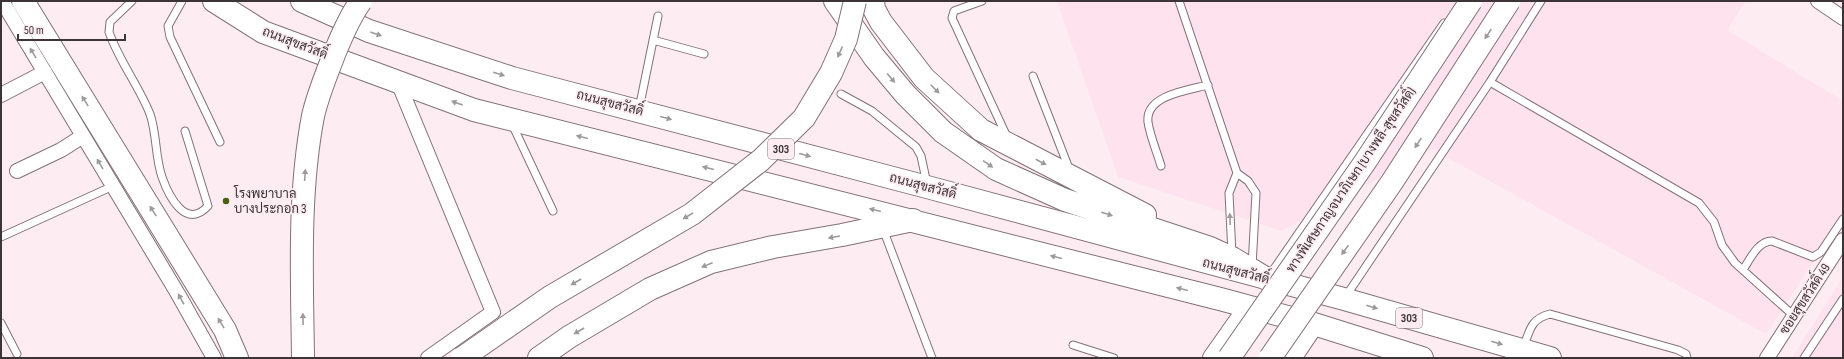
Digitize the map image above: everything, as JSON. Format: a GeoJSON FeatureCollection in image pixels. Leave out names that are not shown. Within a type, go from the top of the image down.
{"type":"FeatureCollection","features":[{"type":"Feature","properties":{"kind":"main road"},"geometry":{"type":"LineString","coordinates":[[23,1],[225,330],[237,358]]}},
{"type":"Feature","properties":{"kind":"main road","name":"ถนนสุขสวัสดิ์"},"geometry":{"type":"LineString","coordinates":[[214,1],[263,32],[474,110],[913,220],[1314,324],[1420,358]]}},
{"type":"Feature","properties":{"kind":"main road","name":"ถนนสุขสวัสดิ์"},"geometry":{"type":"LineString","coordinates":[[302,1],[369,31],[444,57],[512,78],[1259,274],[1344,300],[1550,358]]}},
{"type":"Feature","properties":{"kind":"main road"},"geometry":{"type":"LineString","coordinates":[[303,358],[302,231],[305,172],[314,114],[325,77],[338,45],[361,1]]}},
{"type":"Feature","properties":{"kind":"main road"},"geometry":{"type":"LineString","coordinates":[[835,1],[874,57],[906,94],[943,132],[996,169],[1065,200],[1210,248]]}},
{"type":"Feature","properties":{"kind":"main road"},"geometry":{"type":"LineString","coordinates":[[462,358],[550,297],[692,214],[761,160],[804,118],[831,73],[846,39],[855,1]]}},
{"type":"Feature","properties":{"kind":"main road"},"geometry":{"type":"LineString","coordinates":[[873,1],[874,9],[881,22],[924,78],[981,130],[1074,179],[1232,258],[1259,274],[1249,307],[1228,348],[1213,358]]}},
{"type":"Feature","properties":{"kind":"main road","name":"ทางพิเศษกาญจนาภิเษก (บางพลี-สุขสวัสดิ์)"},"geometry":{"type":"LineString","coordinates":[[1228,348],[1365,162],[1471,1]]}},
{"type":"Feature","properties":{"kind":"main road"},"geometry":{"type":"LineString","coordinates":[[1270,358],[1392,182],[1510,1]]}},
{"type":"Feature","properties":{"kind":"main road"},"geometry":{"type":"LineString","coordinates":[[539,358],[569,337],[650,290],[711,262],[773,247],[913,220]]}},
{"type":"Feature","properties":{"kind":"main road"},"geometry":{"type":"LineString","coordinates":[[1291,358],[1314,324]]}},
{"type":"Feature","properties":{"kind":"street"},"geometry":{"type":"LineString","coordinates":[[2,1],[178,294],[214,358]]}},
{"type":"Feature","properties":{"kind":"street"},"geometry":{"type":"LineString","coordinates":[[1818,1],[1843,18]]}},
{"type":"Feature","properties":{"kind":"street"},"geometry":{"type":"LineString","coordinates":[[1,95],[45,72]]}},
{"type":"Feature","properties":{"kind":"street"},"geometry":{"type":"LineString","coordinates":[[398,82],[493,312],[428,358]]}},
{"type":"Feature","properties":{"kind":"street"},"geometry":{"type":"LineString","coordinates":[[17,171],[61,150],[83,136]]}},
{"type":"Feature","properties":{"kind":"street","name":"ซอยสุขสวัสดิ์ 49"},"geometry":{"type":"LineString","coordinates":[[1767,358],[1843,240]]}},
{"type":"Feature","properties":{"kind":"lane"},"geometry":{"type":"LineString","coordinates":[[132,1],[110,22],[109,32],[150,115],[162,176],[172,199],[182,211],[191,215],[203,211],[208,206],[185,131]]}},
{"type":"Feature","properties":{"kind":"lane"},"geometry":{"type":"LineString","coordinates":[[182,1],[168,26],[170,37],[220,142]]}},
{"type":"Feature","properties":{"kind":"lane"},"geometry":{"type":"LineString","coordinates":[[982,1],[954,11],[952,18],[1012,147]]}},
{"type":"Feature","properties":{"kind":"lane"},"geometry":{"type":"LineString","coordinates":[[1179,1],[1237,173],[1248,181],[1256,193],[1259,274]]}},
{"type":"Feature","properties":{"kind":"lane"},"geometry":{"type":"LineString","coordinates":[[1344,300],[1490,82],[1541,1]]}},
{"type":"Feature","properties":{"kind":"lane"},"geometry":{"type":"LineString","coordinates":[[1259,274],[1450,14]]}},
{"type":"Feature","properties":{"kind":"lane"},"geometry":{"type":"LineString","coordinates":[[638,111],[658,16]]}},
{"type":"Feature","properties":{"kind":"lane"},"geometry":{"type":"LineString","coordinates":[[653,40],[704,54]]}},
{"type":"Feature","properties":{"kind":"lane"},"geometry":{"type":"LineString","coordinates":[[1033,76],[1074,179]]}},
{"type":"Feature","properties":{"kind":"lane"},"geometry":{"type":"LineString","coordinates":[[1490,82],[1699,203],[1714,222],[1722,245],[1735,263],[1794,316]]}},
{"type":"Feature","properties":{"kind":"lane"},"geometry":{"type":"LineString","coordinates":[[1161,166],[1148,122],[1148,112],[1153,105],[1167,96],[1208,85]]}},
{"type":"Feature","properties":{"kind":"lane"},"geometry":{"type":"LineString","coordinates":[[841,94],[872,111],[916,147],[922,156],[927,187]]}},
{"type":"Feature","properties":{"kind":"lane"},"geometry":{"type":"LineString","coordinates":[[510,118],[553,211]]}},
{"type":"Feature","properties":{"kind":"lane"},"geometry":{"type":"LineString","coordinates":[[1232,258],[1229,193],[1237,173]]}},
{"type":"Feature","properties":{"kind":"lane"},"geometry":{"type":"LineString","coordinates":[[1,237],[113,186]]}},
{"type":"Feature","properties":{"kind":"lane"},"geometry":{"type":"LineString","coordinates":[[1743,270],[1760,245],[1766,241],[1772,241],[1813,257],[1821,252],[1843,219]]}},
{"type":"Feature","properties":{"kind":"lane"},"geometry":{"type":"LineString","coordinates":[[882,227],[932,358]]}},
{"type":"Feature","properties":{"kind":"lane"},"geometry":{"type":"LineString","coordinates":[[1804,358],[1843,299]]}},
{"type":"Feature","properties":{"kind":"lane"},"geometry":{"type":"LineString","coordinates":[[1522,350],[1534,321],[1540,316],[1550,314],[1678,350],[1686,354],[1686,358]]}},
{"type":"Feature","properties":{"kind":"lane"},"geometry":{"type":"LineString","coordinates":[[1,323],[18,354]]}},
{"type":"Feature","properties":{"kind":"lane"},"geometry":{"type":"LineString","coordinates":[[1073,345],[1114,358]]}},
{"type":"Feature","properties":{"kind":"lane"},"geometry":{"type":"LineString","coordinates":[[1228,348],[1240,358]]}},
{"type":"Feature","properties":{"kind":"shaded area"},"geometry":{"type":"Polygon","coordinates":[[[1057,1],[1746,1],[1727,30],[1843,101],[1843,217],[1766,334],[1432,149],[1282,231],[1118,177],[1057,1]]]}},
{"type":"Feature","properties":{"kind":"shaded area"},"geometry":{"type":"Polygon","coordinates":[[[1843,277],[1843,358],[1792,358],[1843,277]]]}},
{"type":"Feature","properties":{"kind":"place","name":"โรงพยาบาล บางประกอก 3"},"geometry":{"type":"Point","coordinates":[226,201]}}]}
